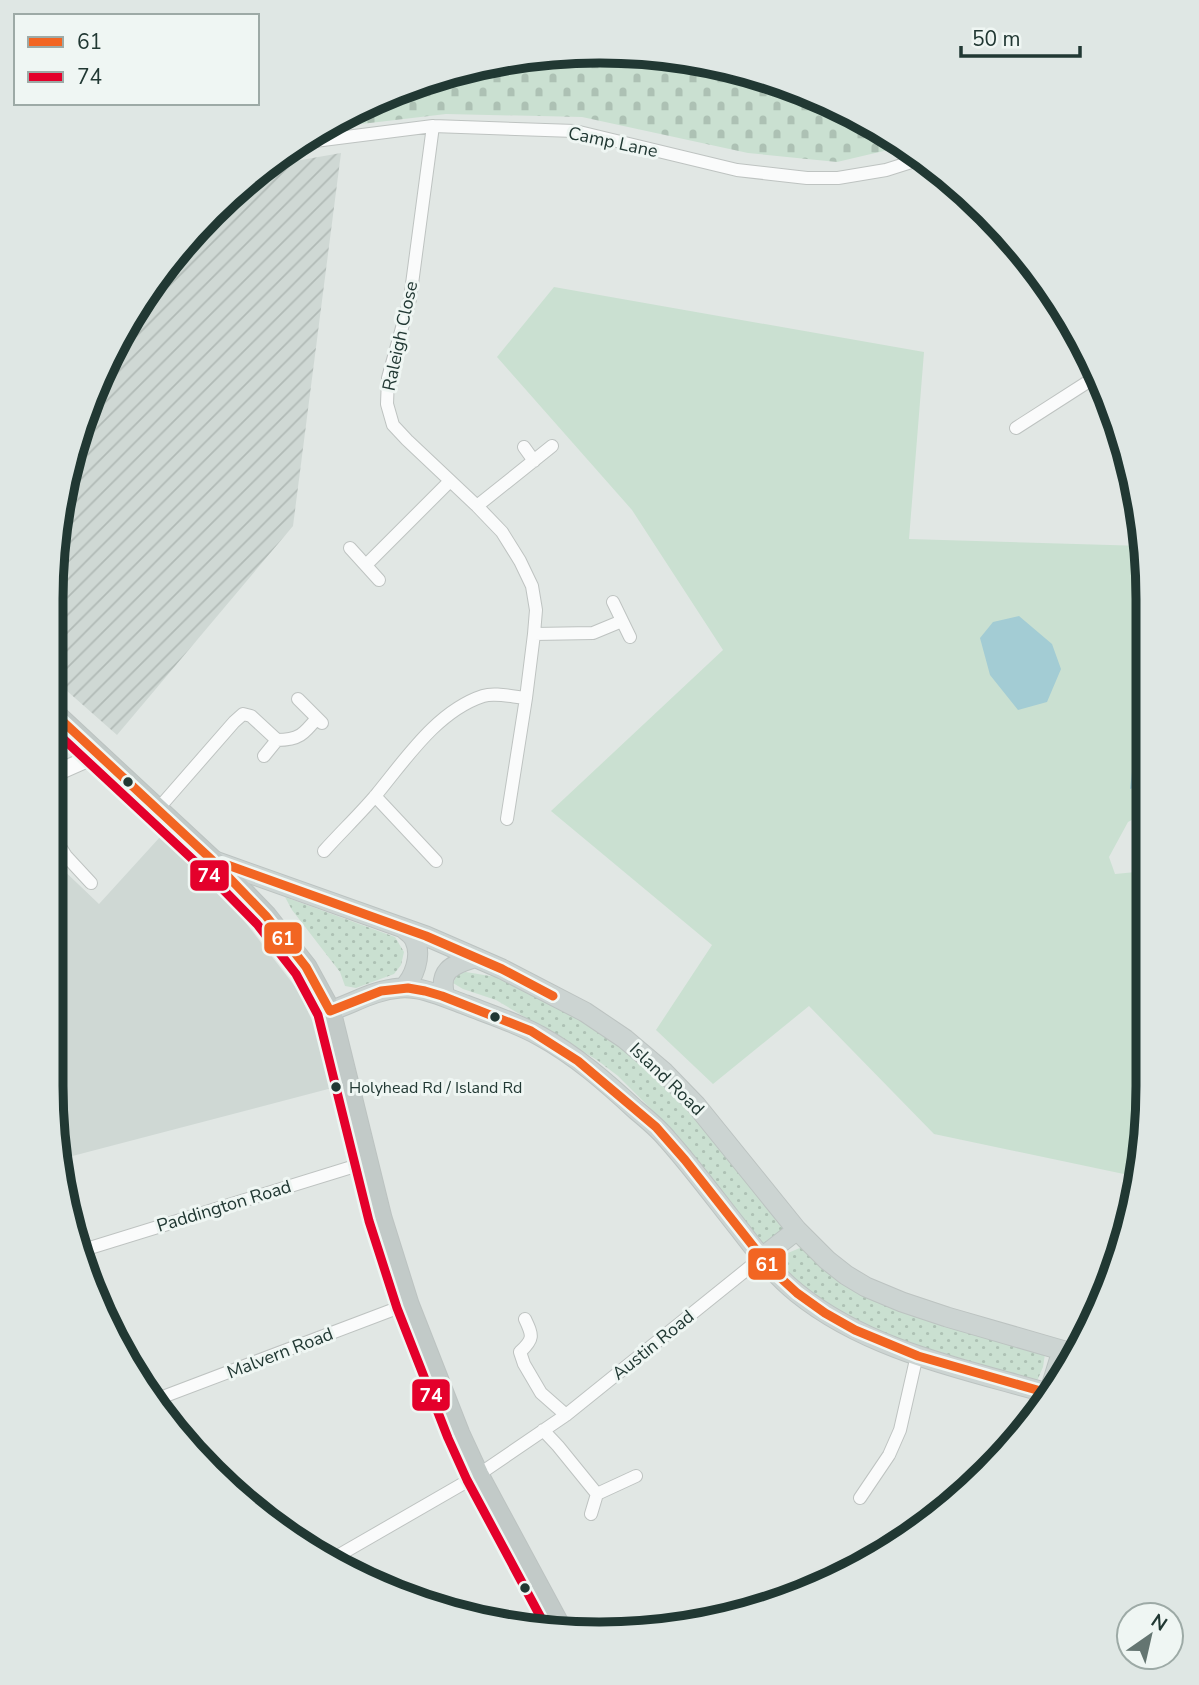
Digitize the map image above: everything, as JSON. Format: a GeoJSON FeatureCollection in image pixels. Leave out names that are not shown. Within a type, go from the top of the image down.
{"type":"FeatureCollection","features":[{"type":"Feature","properties":{"kind":"highway"},"geometry":{"type":"LineString","coordinates":[[63,721],[159,809],[266,916],[299,957],[330,1011],[381,1218],[408,1304],[478,1475],[556,1620]]}},
{"type":"Feature","properties":{"kind":"main road","name":"Island Road"},"geometry":{"type":"LineString","coordinates":[[212,860],[426,936],[585,1012],[664,1072],[696,1105],[797,1230],[846,1275],[901,1302],[1065,1352]]}},
{"type":"Feature","properties":{"kind":"main road"},"geometry":{"type":"LineString","coordinates":[[403,928],[414,938],[417,948],[414,975],[403,988]]}},
{"type":"Feature","properties":{"kind":"main road"},"geometry":{"type":"LineString","coordinates":[[446,998],[442,985],[444,974],[461,962],[474,958]]}},
{"type":"Feature","properties":{"kind":"main road"},"geometry":{"type":"LineString","coordinates":[[330,1011],[381,991],[403,988],[423,990],[500,1018],[540,1036],[614,1089],[666,1137],[761,1258],[795,1292],[842,1324],[870,1339],[1041,1391]]}},
{"type":"Feature","properties":{"kind":"main road"},"geometry":{"type":"LineString","coordinates":[[761,1258],[797,1230]]}},
{"type":"Feature","properties":{"kind":"street","name":"Camp Lane"},"geometry":{"type":"LineString","coordinates":[[323,140],[432,126],[575,131],[737,170],[807,177],[838,178],[886,170],[910,162]]}},
{"type":"Feature","properties":{"kind":"street","name":"Raleigh Close"},"geometry":{"type":"LineString","coordinates":[[432,126],[410,299],[388,378],[387,404],[393,425],[502,532],[532,586],[536,610],[534,634],[507,819]]}},
{"type":"Feature","properties":{"kind":"street"},"geometry":{"type":"LineString","coordinates":[[1016,428],[1089,381]]}},
{"type":"Feature","properties":{"kind":"street"},"geometry":{"type":"LineString","coordinates":[[477,506],[552,446]]}},
{"type":"Feature","properties":{"kind":"street"},"geometry":{"type":"LineString","coordinates":[[524,447],[534,461]]}},
{"type":"Feature","properties":{"kind":"street"},"geometry":{"type":"LineString","coordinates":[[366,565],[450,481]]}},
{"type":"Feature","properties":{"kind":"street"},"geometry":{"type":"LineString","coordinates":[[350,548],[379,580]]}},
{"type":"Feature","properties":{"kind":"street"},"geometry":{"type":"LineString","coordinates":[[613,602],[630,637]]}},
{"type":"Feature","properties":{"kind":"street"},"geometry":{"type":"LineString","coordinates":[[534,634],[593,633],[622,621]]}},
{"type":"Feature","properties":{"kind":"street"},"geometry":{"type":"LineString","coordinates":[[324,851],[437,724],[486,695],[526,698]]}},
{"type":"Feature","properties":{"kind":"street"},"geometry":{"type":"LineString","coordinates":[[159,809],[243,715],[251,716],[277,740],[299,737],[320,720],[298,699]]}},
{"type":"Feature","properties":{"kind":"street"},"geometry":{"type":"LineString","coordinates":[[264,756],[277,740]]}},
{"type":"Feature","properties":{"kind":"street"},"geometry":{"type":"LineString","coordinates":[[63,770],[99,754]]}},
{"type":"Feature","properties":{"kind":"street"},"geometry":{"type":"LineString","coordinates":[[375,796],[436,861]]}},
{"type":"Feature","properties":{"kind":"street"},"geometry":{"type":"LineString","coordinates":[[63,851],[91,883]]}},
{"type":"Feature","properties":{"kind":"street","name":"Paddington Road"},"geometry":{"type":"LineString","coordinates":[[88,1248],[368,1163]]}},
{"type":"Feature","properties":{"kind":"street","name":"Austin Road"},"geometry":{"type":"LineString","coordinates":[[340,1555],[478,1475],[566,1415],[761,1258]]}},
{"type":"Feature","properties":{"kind":"street","name":"Malvern Road"},"geometry":{"type":"LineString","coordinates":[[163,1397],[408,1304]]}},
{"type":"Feature","properties":{"kind":"street"},"geometry":{"type":"LineString","coordinates":[[525,1319],[532,1333],[530,1343],[520,1352],[524,1364],[541,1393],[566,1415]]}},
{"type":"Feature","properties":{"kind":"street"},"geometry":{"type":"LineString","coordinates":[[860,1498],[889,1455],[900,1430],[917,1355]]}},
{"type":"Feature","properties":{"kind":"street"},"geometry":{"type":"LineString","coordinates":[[543,1430],[597,1494]]}},
{"type":"Feature","properties":{"kind":"street"},"geometry":{"type":"LineString","coordinates":[[591,1514],[597,1494],[636,1476]]}},
{"type":"Feature","properties":{"kind":"shaded area"},"geometry":{"type":"Polygon","coordinates":[[[341,153],[293,526],[117,735],[63,687],[64,564],[73,495],[91,427],[118,362],[153,301],[220,220],[289,162],[341,153]]]}},
{"type":"Feature","properties":{"kind":"shaded area"},"geometry":{"type":"Polygon","coordinates":[[[160,837],[235,909],[297,989],[321,1039],[332,1088],[68,1157],[63,1086],[63,870],[99,904],[160,837]]]}},
{"type":"Feature","properties":{"kind":"green space"},"geometry":{"type":"Polygon","coordinates":[[[564,64],[635,64],[704,73],[772,91],[837,118],[892,149],[837,162],[748,153],[582,117],[446,114],[348,126],[427,91],[495,73],[564,64]]]}},
{"type":"Feature","properties":{"kind":"green space"},"geometry":{"type":"Polygon","coordinates":[[[554,287],[924,352],[909,539],[1133,546],[1136,600],[1136,818],[1128,822],[1109,857],[1115,874],[1136,872],[1136,1086],[1128,1175],[934,1134],[809,1006],[713,1084],[656,1030],[712,945],[551,811],[723,650],[632,510],[497,357],[554,287]]]}},
{"type":"Feature","properties":{"kind":"green space"},"geometry":{"type":"Polygon","coordinates":[[[285,897],[395,937],[404,952],[401,965],[394,974],[356,988],[345,986],[340,972],[285,897]]]}},
{"type":"Feature","properties":{"kind":"green space"},"geometry":{"type":"Polygon","coordinates":[[[458,973],[502,978],[588,1021],[658,1075],[718,1141],[786,1226],[763,1244],[679,1137],[618,1076],[597,1060],[496,1000],[453,983],[458,973]]]}},
{"type":"Feature","properties":{"kind":"green space"},"geometry":{"type":"Polygon","coordinates":[[[802,1247],[822,1265],[1045,1354],[1037,1381],[875,1333],[817,1301],[784,1272],[788,1253],[802,1247]]]}},
{"type":"Feature","properties":{"kind":"water"},"geometry":{"type":"Polygon","coordinates":[[[1019,616],[1052,644],[1061,669],[1047,702],[1018,710],[990,675],[980,638],[993,622],[1019,616]]]}},
{"type":"Feature","properties":{"kind":"water"},"geometry":{"type":"Polygon","coordinates":[[[1136,739],[1136,787],[1130,789],[1136,739]]]}},
{"type":"Feature","properties":{"kind":"transit line","name":"61"},"geometry":{"type":"LineString","coordinates":[[63,722],[212,860],[266,916],[306,967],[330,1011],[381,991],[408,988],[442,996],[531,1031],[578,1061],[656,1127],[772,1270],[797,1293],[825,1313],[855,1330],[918,1356],[1041,1391]]}},
{"type":"Feature","properties":{"kind":"transit line","name":"74"},"geometry":{"type":"LineString","coordinates":[[63,739],[203,869],[257,924],[296,974],[318,1015],[369,1221],[397,1308],[467,1480],[541,1618]]}},
{"type":"Feature","properties":{"kind":"transit line","name":"61"},"geometry":{"type":"LineString","coordinates":[[222,863],[426,936],[502,969],[553,996]]}},
{"type":"Feature","properties":{"kind":"place","name":"Holyhead Rd / Island Rd"},"geometry":{"type":"Point","coordinates":[336,1087]}}]}
